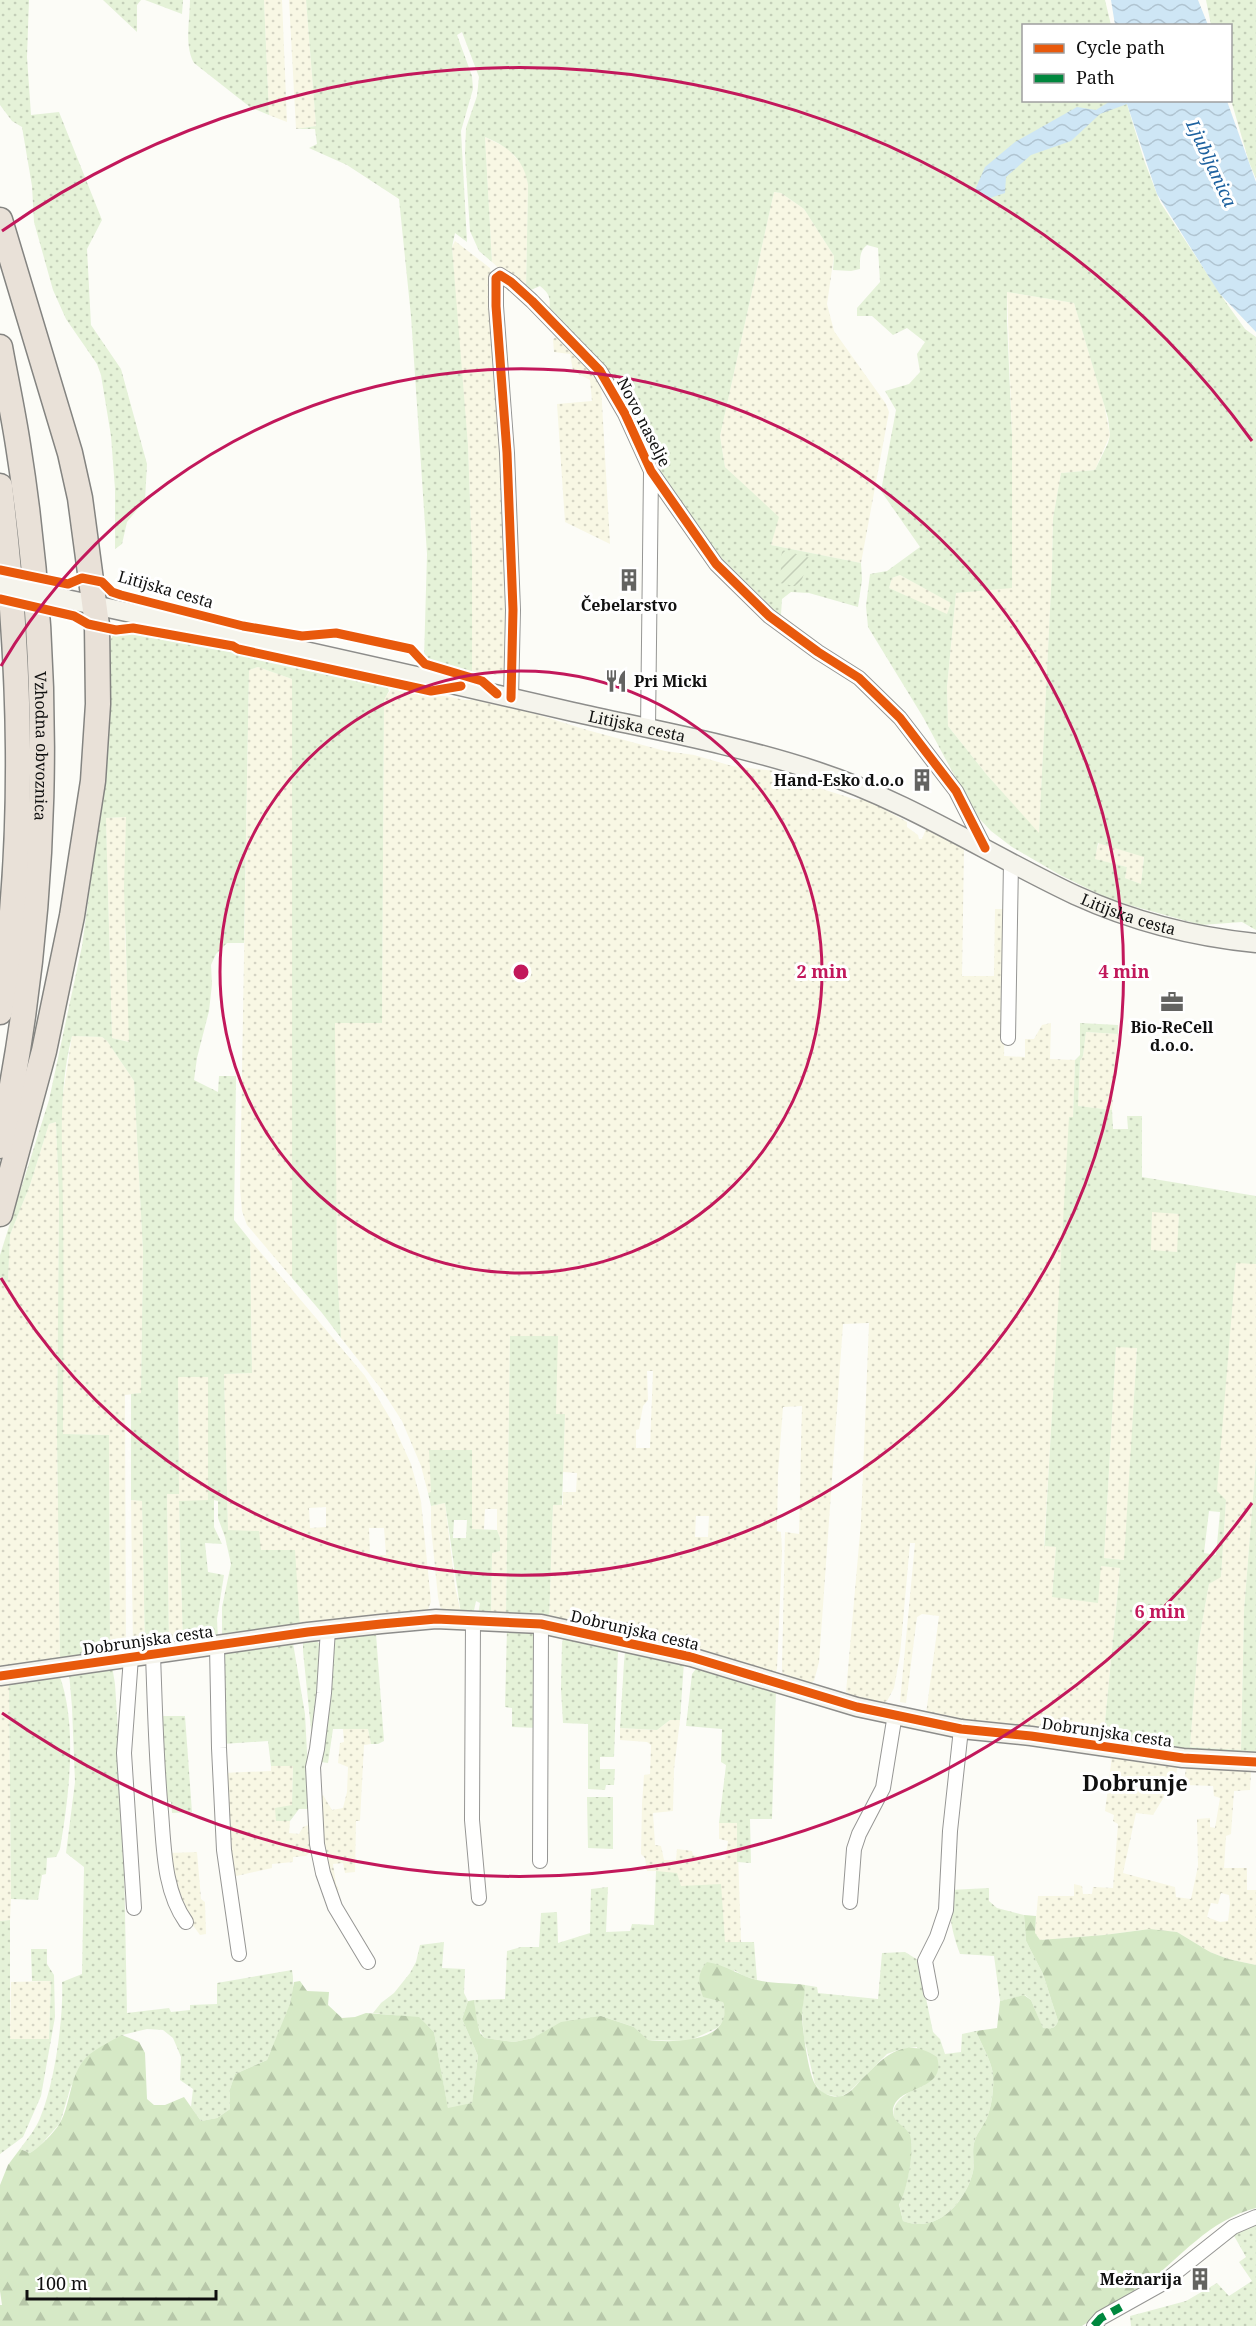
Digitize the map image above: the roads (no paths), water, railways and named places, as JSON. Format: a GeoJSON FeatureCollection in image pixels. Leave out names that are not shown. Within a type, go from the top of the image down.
{"type":"FeatureCollection","features":[{"type":"Feature","properties":{"kind":"highway"},"geometry":{"type":"LineString","coordinates":[[0,220],[70,453],[87,538],[97,629],[97,724],[93,781],[84,848],[44,1051],[0,1214]]}},
{"type":"Feature","properties":{"kind":"highway","name":"Vzhodna obvoznica"},"geometry":{"type":"LineString","coordinates":[[0,347],[19,446],[33,567],[38,634],[42,781],[35,914],[28,981],[19,1047],[0,1146]]}},
{"type":"Feature","properties":{"kind":"highway","name":"Vzhodna obvoznica"},"geometry":{"type":"LineString","coordinates":[[0,486],[14,614],[18,725],[15,858],[0,1012]]}},
{"type":"Feature","properties":{"kind":"main road","name":"Litijska cesta"},"geometry":{"type":"LineString","coordinates":[[0,584],[740,750],[842,780],[890,799],[1078,896],[1149,923],[1190,934],[1256,943]]}},
{"type":"Feature","properties":{"kind":"main road","name":"Dobrunjska cesta"},"geometry":{"type":"LineString","coordinates":[[0,1676],[328,1629],[436,1619],[473,1619],[541,1624],[691,1657],[857,1707],[961,1729],[1031,1736],[1183,1758],[1256,1762]]}},
{"type":"Feature","properties":{"kind":"street","name":"Novo naselje"},"geometry":{"type":"LineString","coordinates":[[511,698],[513,610],[510,531],[507,453],[496,306],[496,281],[501,275],[532,301],[600,371],[626,414],[651,471],[701,544],[732,581],[776,621],[859,678],[900,718],[956,791],[985,848]]}},
{"type":"Feature","properties":{"kind":"street","name":"Novo naselje"},"geometry":{"type":"LineString","coordinates":[[648,729],[651,471]]}},
{"type":"Feature","properties":{"kind":"street"},"geometry":{"type":"LineString","coordinates":[[1008,1038],[1011,862]]}},
{"type":"Feature","properties":{"kind":"street"},"geometry":{"type":"LineString","coordinates":[[473,1619],[472,1820],[479,1898]]}},
{"type":"Feature","properties":{"kind":"street"},"geometry":{"type":"LineString","coordinates":[[540,1861],[541,1624]]}},
{"type":"Feature","properties":{"kind":"street"},"geometry":{"type":"LineString","coordinates":[[328,1629],[322,1704],[313,1767],[317,1845],[323,1873],[335,1907],[368,1962]]}},
{"type":"Feature","properties":{"kind":"street"},"geometry":{"type":"LineString","coordinates":[[217,1646],[224,1850],[239,1954]]}},
{"type":"Feature","properties":{"kind":"street"},"geometry":{"type":"LineString","coordinates":[[153,1655],[157,1764],[165,1853],[171,1891],[178,1911],[186,1922]]}},
{"type":"Feature","properties":{"kind":"street"},"geometry":{"type":"LineString","coordinates":[[131,1658],[124,1753],[134,1908]]}},
{"type":"Feature","properties":{"kind":"street"},"geometry":{"type":"LineString","coordinates":[[850,1902],[854,1849],[859,1834],[883,1788],[895,1714]]}},
{"type":"Feature","properties":{"kind":"street"},"geometry":{"type":"LineString","coordinates":[[931,1993],[925,1961],[937,1937],[946,1910],[951,1819],[961,1729]]}},
{"type":"Feature","properties":{"kind":"street"},"geometry":{"type":"LineString","coordinates":[[1094,2326],[1101,2318],[1160,2285],[1233,2228],[1256,2217]]}},
{"type":"Feature","properties":{"kind":"water"},"geometry":{"type":"Polygon","coordinates":[[[1111,0],[1198,0],[1208,24],[1115,24],[1111,0]]]}},
{"type":"Feature","properties":{"kind":"water","name":"Ljubljanica"},"geometry":{"type":"Polygon","coordinates":[[[1109,102],[1227,102],[1256,182],[1256,332],[1219,293],[1157,194],[1127,104],[1100,114],[1071,141],[1031,155],[1006,177],[1005,193],[990,198],[975,190],[985,167],[1015,142],[1077,107],[1096,110],[1109,102]]]}},
{"type":"Feature","properties":{"kind":"place","name":"Čebelarstvo"},"geometry":{"type":"Point","coordinates":[629,580]}},
{"type":"Feature","properties":{"kind":"place","name":"Pri Micki"},"geometry":{"type":"Point","coordinates":[616,681]}},
{"type":"Feature","properties":{"kind":"place","name":"Hand-Esko d.o.o"},"geometry":{"type":"Point","coordinates":[922,780]}},
{"type":"Feature","properties":{"kind":"place","name":"Bio-ReCell d.o.o."},"geometry":{"type":"Point","coordinates":[1172,1002]}},
{"type":"Feature","properties":{"kind":"place","name":"Mežnarija"},"geometry":{"type":"Point","coordinates":[1200,2279]}},
{"type":"Feature","properties":{"kind":"district","name":"Dobrunje"},"geometry":{"type":"Point","coordinates":[1135,1782]}}]}
